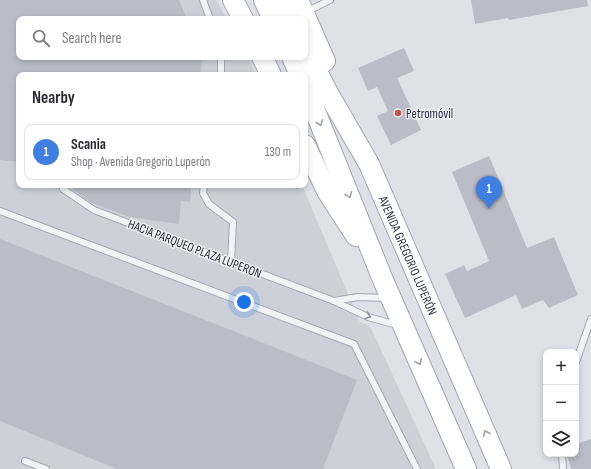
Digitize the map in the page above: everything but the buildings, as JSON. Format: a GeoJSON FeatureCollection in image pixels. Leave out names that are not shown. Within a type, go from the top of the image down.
{"type":"FeatureCollection","features":[{"type":"Feature","properties":{"kind":"main road"},"geometry":{"type":"LineString","coordinates":[[233,0],[241,16]]}},
{"type":"Feature","properties":{"kind":"main road"},"geometry":{"type":"LineString","coordinates":[[264,0],[272,16]]}},
{"type":"Feature","properties":{"kind":"main road"},"geometry":{"type":"LineString","coordinates":[[281,0],[297,11]]}},
{"type":"Feature","properties":{"kind":"main road"},"geometry":{"type":"LineString","coordinates":[[308,34],[369,164]]}},
{"type":"Feature","properties":{"kind":"main road","name":"AVENIDA GREGORIO LUPERÓN"},"geometry":{"type":"LineString","coordinates":[[308,54],[328,93],[369,164],[501,469]]}},
{"type":"Feature","properties":{"kind":"main road"},"geometry":{"type":"LineString","coordinates":[[264,60],[270,72]]}},
{"type":"Feature","properties":{"kind":"main road"},"geometry":{"type":"LineString","coordinates":[[293,60],[299,72]]}},
{"type":"Feature","properties":{"kind":"main road"},"geometry":{"type":"LineString","coordinates":[[308,94],[387,289],[466,469]]}},
{"type":"Feature","properties":{"kind":"main road"},"geometry":{"type":"LineString","coordinates":[[308,151],[327,191],[387,289]]}},
{"type":"Feature","properties":{"kind":"lane"},"geometry":{"type":"LineString","coordinates":[[203,0],[209,16]]}},
{"type":"Feature","properties":{"kind":"lane"},"geometry":{"type":"LineString","coordinates":[[297,11],[330,0]]}},
{"type":"Feature","properties":{"kind":"lane"},"geometry":{"type":"LineString","coordinates":[[221,60],[221,72]]}},
{"type":"Feature","properties":{"kind":"lane","name":"HACIA PARQUEO PLAZA LUPERON"},"geometry":{"type":"LineString","coordinates":[[63,188],[94,210],[368,316],[403,327]]}},
{"type":"Feature","properties":{"kind":"lane"},"geometry":{"type":"LineString","coordinates":[[204,188],[203,193],[209,204],[233,222],[231,262]]}},
{"type":"Feature","properties":{"kind":"lane"},"geometry":{"type":"LineString","coordinates":[[0,211],[354,344],[417,469]]}},
{"type":"Feature","properties":{"kind":"lane"},"geometry":{"type":"LineString","coordinates":[[334,302],[387,289]]}},
{"type":"Feature","properties":{"kind":"lane"},"geometry":{"type":"LineString","coordinates":[[579,353],[591,319]]}},
{"type":"Feature","properties":{"kind":"lane"},"geometry":{"type":"LineString","coordinates":[[562,457],[563,469]]}},
{"type":"Feature","properties":{"kind":"lane"},"geometry":{"type":"LineString","coordinates":[[25,461],[46,469]]}},
{"type":"Feature","properties":{"kind":"shaded area"},"geometry":{"type":"Polygon","coordinates":[[[0,0],[216,0],[225,16],[16,16],[16,60],[249,60],[255,72],[16,72],[16,188],[303,188],[360,322],[370,326],[436,469],[0,469],[0,0]]]}},
{"type":"Feature","properties":{"kind":"place","name":"Petromóvil"},"geometry":{"type":"Point","coordinates":[398,113]}},
{"type":"Feature","properties":{"kind":"place","name":"Scania"},"geometry":{"type":"Point","coordinates":[489,209]}}]}
